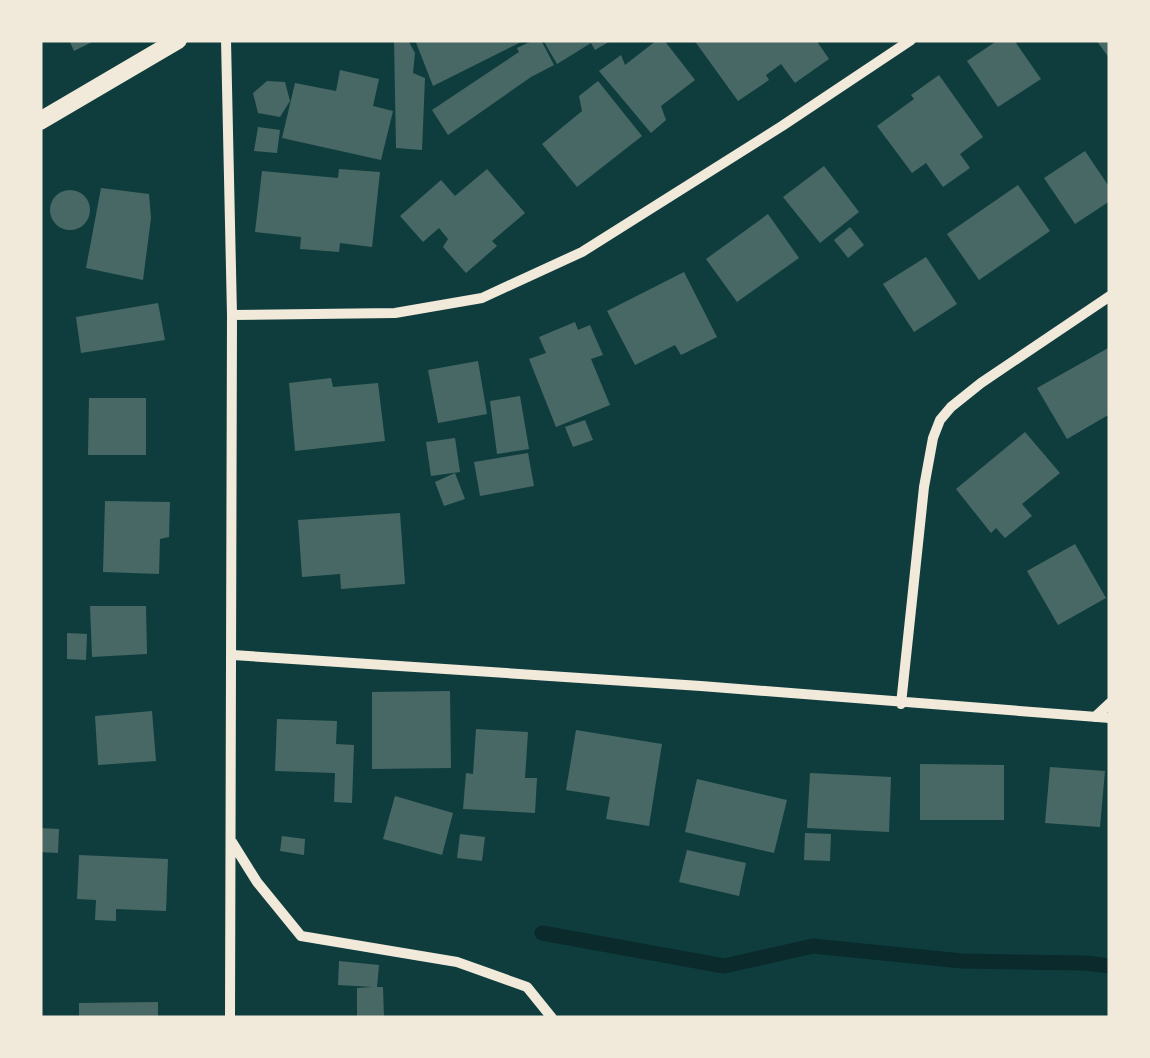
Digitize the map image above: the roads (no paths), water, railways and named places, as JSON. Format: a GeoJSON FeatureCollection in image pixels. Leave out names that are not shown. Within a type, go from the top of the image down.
{"type":"FeatureCollection","features":[{"type":"Feature","properties":{"kind":"street"},"geometry":{"type":"LineString","coordinates":[[40,121],[178,40]]}},
{"type":"Feature","properties":{"kind":"street"},"geometry":{"type":"LineString","coordinates":[[226,40],[232,315],[230,1018]]}},
{"type":"Feature","properties":{"kind":"street"},"geometry":{"type":"LineString","coordinates":[[232,315],[394,313],[482,298],[582,252],[910,40]]}},
{"type":"Feature","properties":{"kind":"street"},"geometry":{"type":"LineString","coordinates":[[900,704],[924,487],[940,420],[981,383],[1110,296]]}},
{"type":"Feature","properties":{"kind":"street"},"geometry":{"type":"LineString","coordinates":[[232,655],[1110,718]]}},
{"type":"Feature","properties":{"kind":"street"},"geometry":{"type":"LineString","coordinates":[[1095,717],[1110,703]]}},
{"type":"Feature","properties":{"kind":"street"},"geometry":{"type":"LineString","coordinates":[[231,841],[257,882],[302,936],[458,962],[527,986],[552,1018]]}},
{"type":"Feature","properties":{"kind":"waterway"},"geometry":{"type":"LineString","coordinates":[[542,933],[724,966],[813,946],[962,961],[1110,966]]}}]}
